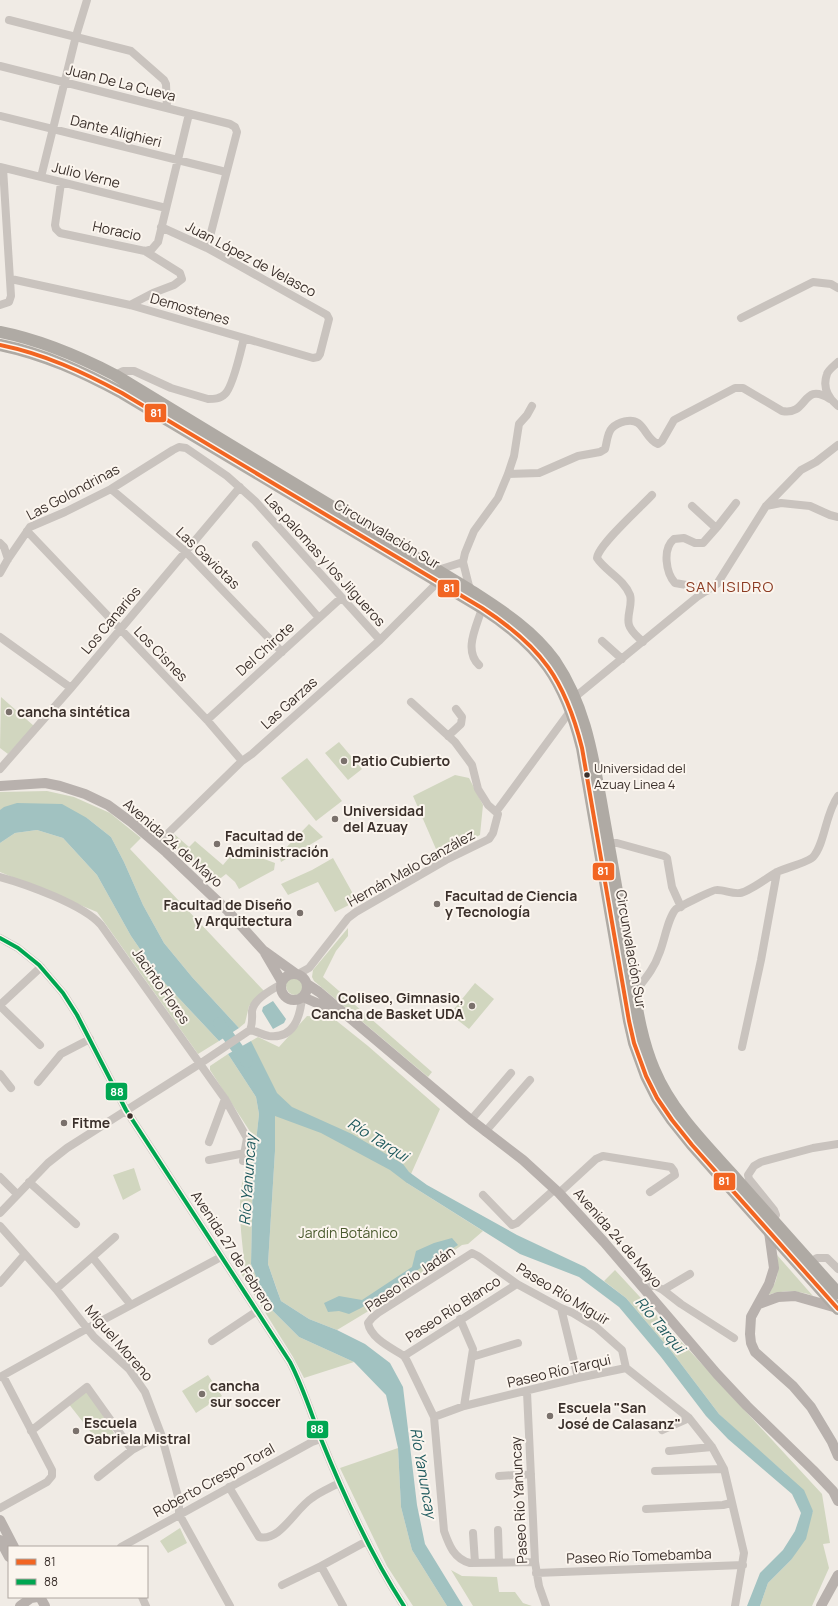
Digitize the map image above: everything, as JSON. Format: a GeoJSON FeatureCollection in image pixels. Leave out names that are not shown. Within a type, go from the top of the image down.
{"type":"FeatureCollection","features":[{"type":"Feature","properties":{"kind":"highway","name":"Circunvalación Sur"},"geometry":{"type":"LineString","coordinates":[[0,332],[22,336],[59,348],[115,375],[470,590],[515,620],[535,638],[554,660],[575,697],[583,717],[592,752],[635,992],[647,1049],[662,1086],[699,1137],[838,1293]]}},
{"type":"Feature","properties":{"kind":"highway","name":"Circunvalación Sur"},"geometry":{"type":"LineString","coordinates":[[0,345],[53,360],[101,381],[236,460],[482,608],[516,632],[542,659],[562,688],[571,710],[582,748],[628,1021],[639,1060],[658,1098],[672,1120],[692,1145],[837,1308]]}},
{"type":"Feature","properties":{"kind":"main road","name":"Avenida 24 de Mayo"},"geometry":{"type":"LineString","coordinates":[[0,786],[45,783],[74,789],[97,799],[119,813],[157,844],[223,906],[263,950],[282,983]]}},
{"type":"Feature","properties":{"kind":"main road","name":"Avenida 24 de Mayo"},"geometry":{"type":"LineString","coordinates":[[263,950],[297,974]]}},
{"type":"Feature","properties":{"kind":"main road"},"geometry":{"type":"LineString","coordinates":[[297,974],[305,978],[307,983],[307,990],[302,997],[293,1000],[287,998],[283,993],[282,983],[286,976],[297,974]]}},
{"type":"Feature","properties":{"kind":"main road","name":"Avenida 24 de Mayo"},"geometry":{"type":"LineString","coordinates":[[307,983],[485,1132],[523,1160],[557,1191],[645,1289],[717,1374],[747,1406],[813,1470],[833,1491],[838,1501]]}},
{"type":"Feature","properties":{"kind":"main road","name":"Avenida 24 de Mayo"},"geometry":{"type":"LineString","coordinates":[[302,997],[351,1019]]}},
{"type":"Feature","properties":{"kind":"main road"},"geometry":{"type":"LineString","coordinates":[[769,1232],[774,1268],[771,1280],[751,1317],[751,1343],[755,1352],[794,1386],[811,1407],[832,1442],[838,1456]]}},
{"type":"Feature","properties":{"kind":"main road"},"geometry":{"type":"LineString","coordinates":[[759,1304],[778,1297],[795,1296],[837,1308]]}},
{"type":"Feature","properties":{"kind":"main road"},"geometry":{"type":"LineString","coordinates":[[0,1520],[13,1546]]}},
{"type":"Feature","properties":{"kind":"main road"},"geometry":{"type":"LineString","coordinates":[[0,1540],[8,1555]]}},
{"type":"Feature","properties":{"kind":"main road"},"geometry":{"type":"LineString","coordinates":[[821,1606],[838,1574]]}},
{"type":"Feature","properties":{"kind":"main road"},"geometry":{"type":"LineString","coordinates":[[20,1606],[35,1600],[45,1606]]}},
{"type":"Feature","properties":{"kind":"street"},"geometry":{"type":"LineString","coordinates":[[41,177],[76,36],[87,0]]}},
{"type":"Feature","properties":{"kind":"street"},"geometry":{"type":"LineString","coordinates":[[9,20],[131,51],[164,80],[166,84],[167,108]]}},
{"type":"Feature","properties":{"kind":"street","name":"Juan De La Cueva"},"geometry":{"type":"LineString","coordinates":[[0,66],[230,124],[235,127],[237,132],[226,172]]}},
{"type":"Feature","properties":{"kind":"street","name":"Horacio"},"geometry":{"type":"LineString","coordinates":[[61,182],[55,225],[56,229],[60,233],[145,251],[152,249],[158,242],[189,114]]}},
{"type":"Feature","properties":{"kind":"street","name":"Dante Alighieri"},"geometry":{"type":"LineString","coordinates":[[0,116],[226,172]]}},
{"type":"Feature","properties":{"kind":"street"},"geometry":{"type":"LineString","coordinates":[[0,305],[8,302],[11,296],[2,168]]}},
{"type":"Feature","properties":{"kind":"street","name":"Julio Verne"},"geometry":{"type":"LineString","coordinates":[[2,168],[166,208]]}},
{"type":"Feature","properties":{"kind":"street"},"geometry":{"type":"LineString","coordinates":[[207,248],[226,172]]}},
{"type":"Feature","properties":{"kind":"street","name":"Juan López de Velasco"},"geometry":{"type":"LineString","coordinates":[[161,227],[207,248],[327,315]]}},
{"type":"Feature","properties":{"kind":"street"},"geometry":{"type":"LineString","coordinates":[[130,305],[153,293],[174,285],[181,281],[183,277],[180,273],[145,251]]}},
{"type":"Feature","properties":{"kind":"street","name":"Demostenes"},"geometry":{"type":"LineString","coordinates":[[11,279],[130,305],[313,358],[318,357],[320,354],[328,319],[327,315]]}},
{"type":"Feature","properties":{"kind":"street"},"geometry":{"type":"LineString","coordinates":[[741,318],[813,282],[831,284],[838,288]]}},
{"type":"Feature","properties":{"kind":"street"},"geometry":{"type":"LineString","coordinates":[[115,375],[123,371],[134,371],[171,388],[208,399],[221,397],[229,389],[244,338]]}},
{"type":"Feature","properties":{"kind":"street"},"geometry":{"type":"LineString","coordinates":[[830,399],[825,388],[827,373],[838,362]]}},
{"type":"Feature","properties":{"kind":"street"},"geometry":{"type":"LineString","coordinates":[[508,474],[539,473],[578,456],[600,452],[605,449],[608,435],[612,428],[622,421],[633,420],[639,423],[652,442],[658,444],[662,441],[674,420],[735,388],[743,388],[782,411],[790,412],[796,410],[811,394],[815,393],[822,394],[838,406]]}},
{"type":"Feature","properties":{"kind":"street"},"geometry":{"type":"LineString","coordinates":[[470,590],[463,562],[474,531],[498,498],[514,456],[518,424],[527,415],[532,406]]}},
{"type":"Feature","properties":{"kind":"street"},"geometry":{"type":"LineString","coordinates":[[575,697],[698,597],[717,584],[766,506],[801,470],[816,462],[838,445]]}},
{"type":"Feature","properties":{"kind":"street","name":"Las Golondrinas"},"geometry":{"type":"LineString","coordinates":[[0,573],[8,558],[27,531],[34,524],[65,512],[112,489],[175,448],[186,448],[194,452]]}},
{"type":"Feature","properties":{"kind":"street","name":"Las palomas y los Jilgueros"},"geometry":{"type":"LineString","coordinates":[[194,452],[240,487],[261,508],[380,640]]}},
{"type":"Feature","properties":{"kind":"street","name":"Los Canarios"},"geometry":{"type":"LineString","coordinates":[[0,769],[240,487]]}},
{"type":"Feature","properties":{"kind":"street","name":"Las Gaviotas"},"geometry":{"type":"LineString","coordinates":[[112,489],[186,552],[282,652]]}},
{"type":"Feature","properties":{"kind":"street"},"geometry":{"type":"LineString","coordinates":[[643,642],[629,626],[631,609],[630,596],[626,588],[597,558],[606,542],[652,495]]}},
{"type":"Feature","properties":{"kind":"street"},"geometry":{"type":"LineString","coordinates":[[707,591],[692,586],[675,583],[670,577],[667,563],[668,547],[674,539],[684,538],[695,543],[703,543],[736,503]]}},
{"type":"Feature","properties":{"kind":"street"},"geometry":{"type":"LineString","coordinates":[[766,506],[781,503],[810,506],[838,517]]}},
{"type":"Feature","properties":{"kind":"street"},"geometry":{"type":"LineString","coordinates":[[692,506],[716,528]]}},
{"type":"Feature","properties":{"kind":"street","name":"Los Cisnes"},"geometry":{"type":"LineString","coordinates":[[27,531],[207,720],[242,761]]}},
{"type":"Feature","properties":{"kind":"street"},"geometry":{"type":"LineString","coordinates":[[0,543],[8,558]]}},
{"type":"Feature","properties":{"kind":"street"},"geometry":{"type":"LineString","coordinates":[[256,545],[319,618]]}},
{"type":"Feature","properties":{"kind":"street"},"geometry":{"type":"LineString","coordinates":[[438,570],[463,562]]}},
{"type":"Feature","properties":{"kind":"street","name":"Las Garzas"},"geometry":{"type":"LineString","coordinates":[[157,844],[242,761],[252,754],[380,640],[438,582]]}},
{"type":"Feature","properties":{"kind":"street","name":"Del Chirote"},"geometry":{"type":"LineString","coordinates":[[207,720],[342,598]]}},
{"type":"Feature","properties":{"kind":"street"},"geometry":{"type":"LineString","coordinates":[[479,665],[475,662],[472,652],[472,640],[482,608]]}},
{"type":"Feature","properties":{"kind":"street"},"geometry":{"type":"LineString","coordinates":[[1,641],[70,688]]}},
{"type":"Feature","properties":{"kind":"street"},"geometry":{"type":"LineString","coordinates":[[602,641],[622,659]]}},
{"type":"Feature","properties":{"kind":"street"},"geometry":{"type":"LineString","coordinates":[[411,702],[455,742],[472,765],[478,789],[488,805],[496,812],[527,773],[571,710]]}},
{"type":"Feature","properties":{"kind":"street"},"geometry":{"type":"LineString","coordinates":[[448,736],[461,724],[462,717],[456,709]]}},
{"type":"Feature","properties":{"kind":"street"},"geometry":{"type":"LineString","coordinates":[[635,992],[649,974],[659,955],[668,926],[676,909],[716,889],[728,893],[742,893],[777,872],[812,859],[818,850],[832,805],[838,796]]}},
{"type":"Feature","properties":{"kind":"street","name":"Hernán Malo Ganzález"},"geometry":{"type":"LineString","coordinates":[[307,983],[310,968],[348,918],[446,860],[489,839],[493,833],[498,814],[496,812]]}},
{"type":"Feature","properties":{"kind":"street"},"geometry":{"type":"LineString","coordinates":[[608,843],[617,843],[664,856],[666,858],[672,887],[681,907]]}},
{"type":"Feature","properties":{"kind":"street"},"geometry":{"type":"LineString","coordinates":[[742,1047],[761,960],[777,872]]}},
{"type":"Feature","properties":{"kind":"street","name":"Jacinto Flores"},"geometry":{"type":"LineString","coordinates":[[0,877],[83,910],[95,918],[201,1063],[225,1099],[247,1138],[244,1157],[209,1160]]}},
{"type":"Feature","properties":{"kind":"street","name":"Avenida 27 de Febrero"},"geometry":{"type":"LineString","coordinates":[[0,938],[18,948],[41,967],[63,993],[90,1039],[126,1110],[290,1362],[300,1381],[321,1439],[367,1541],[404,1606]]}},
{"type":"Feature","properties":{"kind":"street"},"geometry":{"type":"LineString","coordinates":[[40,1045],[0,1005],[41,967]]}},
{"type":"Feature","properties":{"kind":"street","name":"Hernán Malo Ganzález"},"geometry":{"type":"LineString","coordinates":[[297,974],[310,968]]}},
{"type":"Feature","properties":{"kind":"street"},"geometry":{"type":"LineString","coordinates":[[0,1213],[48,1163],[67,1148],[250,1030],[253,1021],[252,1010],[256,1003],[263,996],[282,983]]}},
{"type":"Feature","properties":{"kind":"street"},"geometry":{"type":"LineString","coordinates":[[250,1030],[267,1036],[278,1036],[288,1031],[294,1026],[298,1018],[302,997]]}},
{"type":"Feature","properties":{"kind":"street"},"geometry":{"type":"LineString","coordinates":[[38,1082],[61,1054],[90,1039]]}},
{"type":"Feature","properties":{"kind":"street"},"geometry":{"type":"LineString","coordinates":[[471,1120],[510,1073]]}},
{"type":"Feature","properties":{"kind":"street"},"geometry":{"type":"LineString","coordinates":[[0,1074],[11,1088]]}},
{"type":"Feature","properties":{"kind":"street"},"geometry":{"type":"LineString","coordinates":[[485,1132],[530,1080]]}},
{"type":"Feature","properties":{"kind":"street"},"geometry":{"type":"LineString","coordinates":[[209,1142],[225,1099]]}},
{"type":"Feature","properties":{"kind":"street"},"geometry":{"type":"LineString","coordinates":[[773,1220],[776,1215],[774,1210],[749,1179],[748,1175],[754,1166],[761,1162],[813,1148],[838,1144]]}},
{"type":"Feature","properties":{"kind":"street"},"geometry":{"type":"LineString","coordinates":[[483,1195],[512,1225],[517,1223],[596,1159],[602,1156],[671,1167],[675,1174],[650,1192]]}},
{"type":"Feature","properties":{"kind":"street"},"geometry":{"type":"LineString","coordinates":[[0,1177],[17,1194]]}},
{"type":"Feature","properties":{"kind":"street"},"geometry":{"type":"LineString","coordinates":[[29,1182],[76,1224]]}},
{"type":"Feature","properties":{"kind":"street","name":"Miguel Moreno"},"geometry":{"type":"LineString","coordinates":[[0,1226],[56,1289],[88,1328],[94,1338],[129,1369],[145,1392],[161,1434],[179,1500],[179,1514],[230,1606]]}},
{"type":"Feature","properties":{"kind":"street"},"geometry":{"type":"LineString","coordinates":[[56,1289],[93,1258],[115,1237]]}},
{"type":"Feature","properties":{"kind":"street","name":"Paseo Río Miguir"},"geometry":{"type":"LineString","coordinates":[[472,1253],[517,1284],[573,1313],[596,1327],[622,1350],[626,1368]]}},
{"type":"Feature","properties":{"kind":"street","name":"Paseo Río Jadán"},"geometry":{"type":"LineString","coordinates":[[404,1356],[374,1335],[370,1330],[368,1323],[375,1315],[472,1253]]}},
{"type":"Feature","properties":{"kind":"street"},"geometry":{"type":"LineString","coordinates":[[0,1283],[26,1254]]}},
{"type":"Feature","properties":{"kind":"street"},"geometry":{"type":"LineString","coordinates":[[0,1508],[48,1482],[52,1476],[52,1470],[1,1377],[221,1256]]}},
{"type":"Feature","properties":{"kind":"street"},"geometry":{"type":"LineString","coordinates":[[93,1258],[131,1305]]}},
{"type":"Feature","properties":{"kind":"street"},"geometry":{"type":"LineString","coordinates":[[810,1262],[817,1258],[827,1258],[838,1269]]}},
{"type":"Feature","properties":{"kind":"street"},"geometry":{"type":"LineString","coordinates":[[664,1290],[690,1274]]}},
{"type":"Feature","properties":{"kind":"street","name":"Paseo Río Blanco"},"geometry":{"type":"LineString","coordinates":[[404,1356],[517,1284]]}},
{"type":"Feature","properties":{"kind":"street"},"geometry":{"type":"LineString","coordinates":[[645,1289],[654,1285],[664,1290],[681,1304],[734,1338]]}},
{"type":"Feature","properties":{"kind":"street"},"geometry":{"type":"LineString","coordinates":[[561,1308],[578,1378]]}},
{"type":"Feature","properties":{"kind":"street"},"geometry":{"type":"LineString","coordinates":[[212,1341],[257,1311]]}},
{"type":"Feature","properties":{"kind":"street"},"geometry":{"type":"LineString","coordinates":[[460,1319],[473,1349],[464,1406]]}},
{"type":"Feature","properties":{"kind":"street"},"geometry":{"type":"LineString","coordinates":[[472,1357],[518,1343]]}},
{"type":"Feature","properties":{"kind":"street"},"geometry":{"type":"LineString","coordinates":[[404,1356],[434,1417],[444,1531],[448,1543],[456,1555],[463,1561],[475,1563],[535,1562]]}},
{"type":"Feature","properties":{"kind":"street","name":"Paseo Río Tarqui"},"geometry":{"type":"LineString","coordinates":[[434,1417],[464,1406],[527,1392],[578,1378],[626,1368],[689,1418],[712,1447],[724,1469],[744,1553],[735,1606]]}},
{"type":"Feature","properties":{"kind":"street"},"geometry":{"type":"LineString","coordinates":[[31,1431],[87,1386],[132,1450]]}},
{"type":"Feature","properties":{"kind":"street","name":"Paseo Río Yanuncay"},"geometry":{"type":"LineString","coordinates":[[527,1392],[535,1562],[542,1598],[546,1606]]}},
{"type":"Feature","properties":{"kind":"street"},"geometry":{"type":"LineString","coordinates":[[662,1430],[689,1418]]}},
{"type":"Feature","properties":{"kind":"street"},"geometry":{"type":"LineString","coordinates":[[98,1477],[132,1450],[161,1434]]}},
{"type":"Feature","properties":{"kind":"street","name":"Roberto Crespo Toral"},"geometry":{"type":"LineString","coordinates":[[123,1546],[312,1442],[321,1439]]}},
{"type":"Feature","properties":{"kind":"street"},"geometry":{"type":"LineString","coordinates":[[669,1451],[712,1447]]}},
{"type":"Feature","properties":{"kind":"street"},"geometry":{"type":"LineString","coordinates":[[655,1471],[724,1469]]}},
{"type":"Feature","properties":{"kind":"street"},"geometry":{"type":"LineString","coordinates":[[499,1476],[531,1474]]}},
{"type":"Feature","properties":{"kind":"street"},"geometry":{"type":"LineString","coordinates":[[229,1487],[259,1538],[265,1539],[279,1531],[302,1505],[340,1483]]}},
{"type":"Feature","properties":{"kind":"street"},"geometry":{"type":"LineString","coordinates":[[646,1509],[723,1504],[731,1502]]}},
{"type":"Feature","properties":{"kind":"street"},"geometry":{"type":"LineString","coordinates":[[498,1530],[499,1562]]}},
{"type":"Feature","properties":{"kind":"street"},"geometry":{"type":"LineString","coordinates":[[473,1533],[475,1563]]}},
{"type":"Feature","properties":{"kind":"street"},"geometry":{"type":"LineString","coordinates":[[282,1584],[321,1566],[367,1541]]}},
{"type":"Feature","properties":{"kind":"street","name":"Paseo Río Tomebamba"},"geometry":{"type":"LineString","coordinates":[[536,1573],[743,1565]]}},
{"type":"Feature","properties":{"kind":"street"},"geometry":{"type":"LineString","coordinates":[[321,1566],[343,1606]]}},
{"type":"Feature","properties":{"kind":"green space","name":"cancha sintética"},"geometry":{"type":"Polygon","coordinates":[[[1,697],[34,726],[8,754],[0,748],[1,697]]]}},
{"type":"Feature","properties":{"kind":"green space","name":"Patio Cubierto"},"geometry":{"type":"Polygon","coordinates":[[[339,742],[362,769],[348,780],[325,753],[339,742]]]}},
{"type":"Feature","properties":{"kind":"green space"},"geometry":{"type":"Polygon","coordinates":[[[307,758],[342,801],[316,821],[281,778],[307,758]]]}},
{"type":"Feature","properties":{"kind":"green space"},"geometry":{"type":"Polygon","coordinates":[[[455,775],[469,778],[483,805],[480,835],[439,856],[413,796],[455,775]]]}},
{"type":"Feature","properties":{"kind":"green space"},"geometry":{"type":"Polygon","coordinates":[[[47,791],[74,797],[110,813],[141,838],[130,849],[264,991],[249,1006],[245,1023],[239,1028],[192,977],[164,943],[143,905],[111,837],[87,818],[0,810],[0,792],[47,791]]]}},
{"type":"Feature","properties":{"kind":"green space"},"geometry":{"type":"Polygon","coordinates":[[[309,824],[323,837],[281,862],[279,855],[309,824]]]}},
{"type":"Feature","properties":{"kind":"green space"},"geometry":{"type":"Polygon","coordinates":[[[37,830],[63,838],[97,875],[131,936],[160,978],[219,1041],[198,1054],[97,912],[0,872],[0,843],[15,833],[37,830]]]}},
{"type":"Feature","properties":{"kind":"green space"},"geometry":{"type":"Polygon","coordinates":[[[173,833],[189,847],[195,841],[223,865],[239,846],[251,854],[275,863],[274,870],[239,889],[235,882],[226,874],[217,881],[171,845],[169,841],[173,833]]]}},
{"type":"Feature","properties":{"kind":"green space"},"geometry":{"type":"Polygon","coordinates":[[[333,858],[357,901],[335,912],[318,882],[288,895],[281,884],[312,870],[333,858]]]}},
{"type":"Feature","properties":{"kind":"green space"},"geometry":{"type":"Polygon","coordinates":[[[348,928],[348,936],[336,951],[323,977],[432,1072],[428,1077],[314,981],[312,977],[313,970],[348,928]]]}},
{"type":"Feature","properties":{"kind":"green space"},"geometry":{"type":"Polygon","coordinates":[[[295,977],[301,980],[304,986],[301,992],[295,995],[289,992],[286,986],[289,980],[295,977]]]}},
{"type":"Feature","properties":{"kind":"green space","name":"Coliseo, Gimnasio, Cancha de Basket UDA"},"geometry":{"type":"Polygon","coordinates":[[[475,983],[494,999],[469,1029],[450,1014],[475,983]]]}},
{"type":"Feature","properties":{"kind":"green space","name":"Jardín Botánico"},"geometry":{"type":"Polygon","coordinates":[[[307,1016],[333,1018],[368,1046],[440,1109],[407,1183],[483,1231],[468,1244],[462,1245],[413,1279],[415,1283],[337,1330],[309,1319],[281,1301],[268,1264],[275,1151],[251,1041],[258,1037],[279,1047],[307,1016]]]}},
{"type":"Feature","properties":{"kind":"green space"},"geometry":{"type":"Polygon","coordinates":[[[228,1054],[256,1097],[259,1114],[253,1169],[251,1264],[264,1296],[270,1308],[299,1337],[354,1362],[304,1378],[293,1357],[240,1272],[245,1269],[240,1218],[241,1193],[246,1168],[249,1168],[251,1133],[210,1070],[210,1066],[228,1054]]]}},
{"type":"Feature","properties":{"kind":"green space"},"geometry":{"type":"Polygon","coordinates":[[[134,1168],[141,1190],[123,1200],[113,1175],[134,1168]]]}},
{"type":"Feature","properties":{"kind":"green space"},"geometry":{"type":"Polygon","coordinates":[[[777,1255],[813,1296],[790,1291],[768,1295],[774,1286],[777,1276],[777,1255]]]}},
{"type":"Feature","properties":{"kind":"green space"},"geometry":{"type":"Polygon","coordinates":[[[615,1270],[822,1494],[830,1543],[823,1544],[829,1568],[812,1606],[760,1606],[768,1583],[791,1560],[813,1511],[785,1473],[719,1414],[672,1352],[626,1298],[604,1281],[615,1270]]]}},
{"type":"Feature","properties":{"kind":"green space","name":"cancha sur soccer"},"geometry":{"type":"Polygon","coordinates":[[[208,1375],[222,1396],[196,1413],[182,1391],[208,1375]]]}},
{"type":"Feature","properties":{"kind":"green space"},"geometry":{"type":"Polygon","coordinates":[[[87,1390],[114,1433],[101,1445],[68,1403],[87,1390]]]}},
{"type":"Feature","properties":{"kind":"green space"},"geometry":{"type":"Polygon","coordinates":[[[398,1448],[401,1507],[412,1550],[447,1606],[413,1606],[387,1566],[340,1468],[398,1448]]]}},
{"type":"Feature","properties":{"kind":"green space"},"geometry":{"type":"Polygon","coordinates":[[[180,1528],[187,1543],[168,1553],[160,1541],[180,1528]]]}},
{"type":"Feature","properties":{"kind":"green space"},"geometry":{"type":"Polygon","coordinates":[[[451,1570],[462,1576],[497,1577],[499,1592],[515,1592],[523,1603],[532,1606],[473,1606],[451,1570]]]}},
{"type":"Feature","properties":{"kind":"water"},"geometry":{"type":"Polygon","coordinates":[[[17,803],[62,804],[87,818],[111,837],[143,905],[164,943],[192,977],[239,1028],[219,1041],[160,978],[131,936],[97,875],[63,838],[37,830],[15,833],[0,843],[0,810],[4,807],[17,803]]]}},
{"type":"Feature","properties":{"kind":"water"},"geometry":{"type":"Polygon","coordinates":[[[273,1001],[286,1019],[284,1023],[273,1029],[262,1011],[263,1007],[273,1001]]]}},
{"type":"Feature","properties":{"kind":"water"},"geometry":{"type":"Polygon","coordinates":[[[251,1041],[277,1093],[292,1107],[352,1134],[403,1164],[409,1172],[427,1185],[517,1235],[585,1267],[626,1298],[672,1352],[719,1414],[804,1490],[813,1511],[806,1539],[791,1560],[768,1583],[760,1606],[747,1606],[760,1573],[783,1550],[795,1531],[801,1513],[792,1494],[728,1439],[706,1416],[661,1357],[619,1307],[579,1277],[520,1254],[407,1183],[390,1170],[321,1133],[275,1116],[275,1151],[268,1264],[277,1290],[281,1301],[309,1319],[337,1330],[365,1344],[390,1363],[403,1387],[417,1505],[425,1544],[463,1606],[447,1606],[412,1550],[401,1507],[398,1448],[386,1395],[354,1362],[299,1337],[270,1308],[251,1264],[253,1169],[259,1114],[256,1097],[228,1054],[251,1041]]]}},
{"type":"Feature","properties":{"kind":"water"},"geometry":{"type":"Polygon","coordinates":[[[452,1238],[458,1245],[425,1265],[361,1308],[349,1314],[339,1311],[328,1312],[324,1303],[339,1296],[362,1300],[412,1267],[416,1251],[434,1243],[452,1238]]]}},
{"type":"Feature","properties":{"kind":"waterway","name":"Río Yanuncay"},"geometry":{"type":"LineString","coordinates":[[219,1023],[247,1062]]}},
{"type":"Feature","properties":{"kind":"transit line","name":"81"},"geometry":{"type":"LineString","coordinates":[[0,345],[32,353],[63,364],[122,393],[482,608],[503,622],[536,652],[559,684],[568,703],[582,748],[629,1021],[634,1043],[646,1076],[657,1098],[692,1145],[838,1309]]}},
{"type":"Feature","properties":{"kind":"transit line","name":"88"},"geometry":{"type":"LineString","coordinates":[[0,938],[18,948],[39,965],[63,993],[77,1015],[126,1110],[290,1362],[303,1390],[321,1439],[348,1503],[380,1566],[404,1606]]}},
{"type":"Feature","properties":{"kind":"place","name":"cancha sintética"},"geometry":{"type":"Point","coordinates":[9,712]}},
{"type":"Feature","properties":{"kind":"place","name":"Patio Cubierto"},"geometry":{"type":"Point","coordinates":[344,761]}},
{"type":"Feature","properties":{"kind":"place","name":"Universidad del Azuay Linea 4"},"geometry":{"type":"Point","coordinates":[587,775]}},
{"type":"Feature","properties":{"kind":"place","name":"Universidad del Azuay"},"geometry":{"type":"Point","coordinates":[335,819]}},
{"type":"Feature","properties":{"kind":"place","name":"Facultad de Administración"},"geometry":{"type":"Point","coordinates":[217,844]}},
{"type":"Feature","properties":{"kind":"place","name":"Facultad de Ciencia y Tecnología"},"geometry":{"type":"Point","coordinates":[437,904]}},
{"type":"Feature","properties":{"kind":"place","name":"Facultad de Diseño y Arquitectura"},"geometry":{"type":"Point","coordinates":[300,913]}},
{"type":"Feature","properties":{"kind":"place","name":"Coliseo, Gimnasio, Cancha de Basket UDA"},"geometry":{"type":"Point","coordinates":[472,1006]}},
{"type":"Feature","properties":{"kind":"place","name":"Fitme"},"geometry":{"type":"Point","coordinates":[64,1123]}},
{"type":"Feature","properties":{"kind":"place","name":"cancha sur soccer"},"geometry":{"type":"Point","coordinates":[202,1394]}},
{"type":"Feature","properties":{"kind":"place","name":"Escuela \"San José de Calasanz\""},"geometry":{"type":"Point","coordinates":[550,1416]}},
{"type":"Feature","properties":{"kind":"place","name":"Escuela Gabriela Mistral"},"geometry":{"type":"Point","coordinates":[76,1431]}},
{"type":"Feature","properties":{"kind":"district","name":"SAN ISIDRO"},"geometry":{"type":"Point","coordinates":[730,587]}},
{"type":"Feature","properties":{"kind":"water label","name":"Río Tarqui"},"geometry":{"type":"Point","coordinates":[378,1140]}},
{"type":"Feature","properties":{"kind":"water label","name":"Río Tarqui"},"geometry":{"type":"Point","coordinates":[660,1325]}}]}
